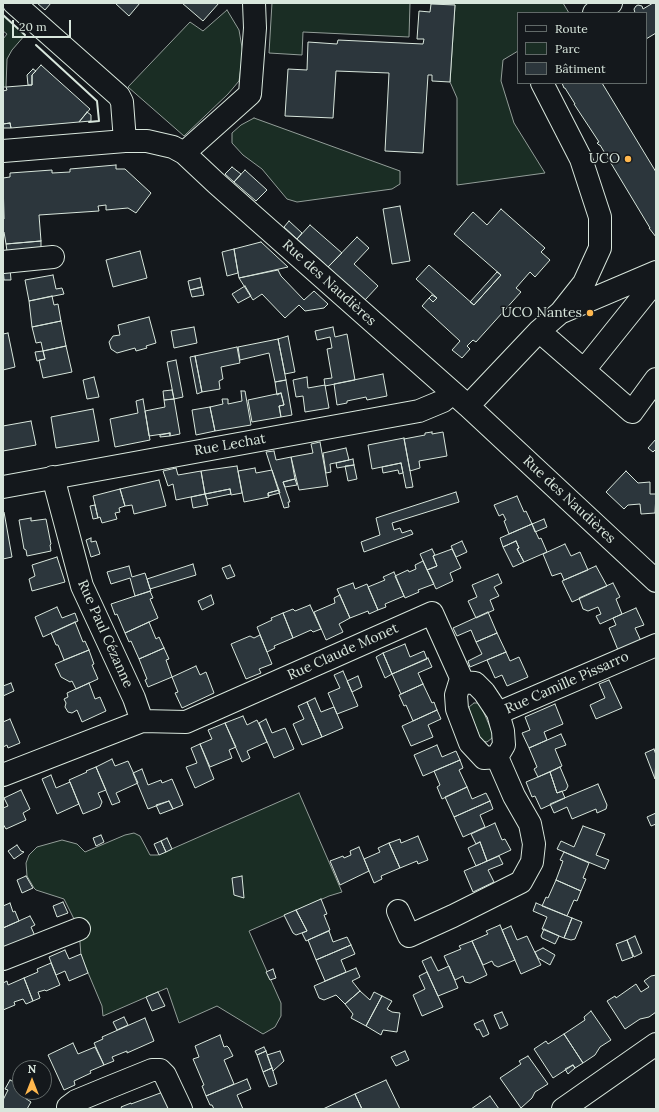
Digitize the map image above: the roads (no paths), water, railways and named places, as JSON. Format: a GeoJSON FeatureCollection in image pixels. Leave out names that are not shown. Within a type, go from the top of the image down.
{"type":"FeatureCollection","features":[{"type":"Feature","properties":{"kind":"street"},"geometry":{"type":"LineString","coordinates":[[14,3],[119,96],[122,102],[125,141]]}},
{"type":"Feature","properties":{"kind":"street"},"geometry":{"type":"LineString","coordinates":[[184,153],[250,94],[255,28],[254,3]]}},
{"type":"Feature","properties":{"kind":"street"},"geometry":{"type":"LineString","coordinates":[[596,12],[611,3]]}},
{"type":"Feature","properties":{"kind":"street"},"geometry":{"type":"LineString","coordinates":[[543,84],[581,159],[600,217],[600,248],[584,283],[561,312]]}},
{"type":"Feature","properties":{"kind":"street","name":"Rue des Naudières"},"geometry":{"type":"LineString","coordinates":[[3,151],[125,141],[147,141],[173,147],[184,153],[460,400],[656,581]]}},
{"type":"Feature","properties":{"kind":"street"},"geometry":{"type":"LineString","coordinates":[[3,262],[53,257]]}},
{"type":"Feature","properties":{"kind":"street"},"geometry":{"type":"LineString","coordinates":[[561,312],[649,284]]}},
{"type":"Feature","properties":{"kind":"street"},"geometry":{"type":"LineString","coordinates":[[584,370],[649,284]]}},
{"type":"Feature","properties":{"kind":"street","name":"Rue Lechat"},"geometry":{"type":"LineString","coordinates":[[3,487],[419,411],[443,401],[460,400],[561,312]]}},
{"type":"Feature","properties":{"kind":"street"},"geometry":{"type":"LineString","coordinates":[[540,331],[632,412],[656,379]]}},
{"type":"Feature","properties":{"kind":"street","name":"Rue Paul Cézanne"},"geometry":{"type":"LineString","coordinates":[[53,477],[82,586],[134,698],[142,721]]}},
{"type":"Feature","properties":{"kind":"street","name":"Rue Claude Monet"},"geometry":{"type":"LineString","coordinates":[[142,721],[186,722],[432,613],[463,682]]}},
{"type":"Feature","properties":{"kind":"street","name":"Rue Camille Pissarro"},"geometry":{"type":"LineString","coordinates":[[497,757],[504,745],[503,731],[498,713],[656,645]]}},
{"type":"Feature","properties":{"kind":"street"},"geometry":{"type":"LineString","coordinates":[[398,911],[409,936],[521,882],[532,862],[534,844],[530,824],[514,796],[497,757],[484,758],[470,743],[457,709],[456,695],[460,682],[475,683],[484,692],[498,713]]}},
{"type":"Feature","properties":{"kind":"street"},"geometry":{"type":"LineString","coordinates":[[3,775],[142,721]]}},
{"type":"Feature","properties":{"kind":"street"},"geometry":{"type":"LineString","coordinates":[[3,960],[79,929]]}},
{"type":"Feature","properties":{"kind":"street"},"geometry":{"type":"LineString","coordinates":[[563,1109],[656,1044]]}},
{"type":"Feature","properties":{"kind":"street"},"geometry":{"type":"LineString","coordinates":[[69,1109],[68,1107],[76,1101],[110,1086],[152,1070],[160,1070],[165,1075],[181,1109]]}},
{"type":"Feature","properties":{"kind":"place","name":"UCO"},"geometry":{"type":"Point","coordinates":[628,159]}},
{"type":"Feature","properties":{"kind":"place","name":"UCO Nantes"},"geometry":{"type":"Point","coordinates":[590,313]}}]}
